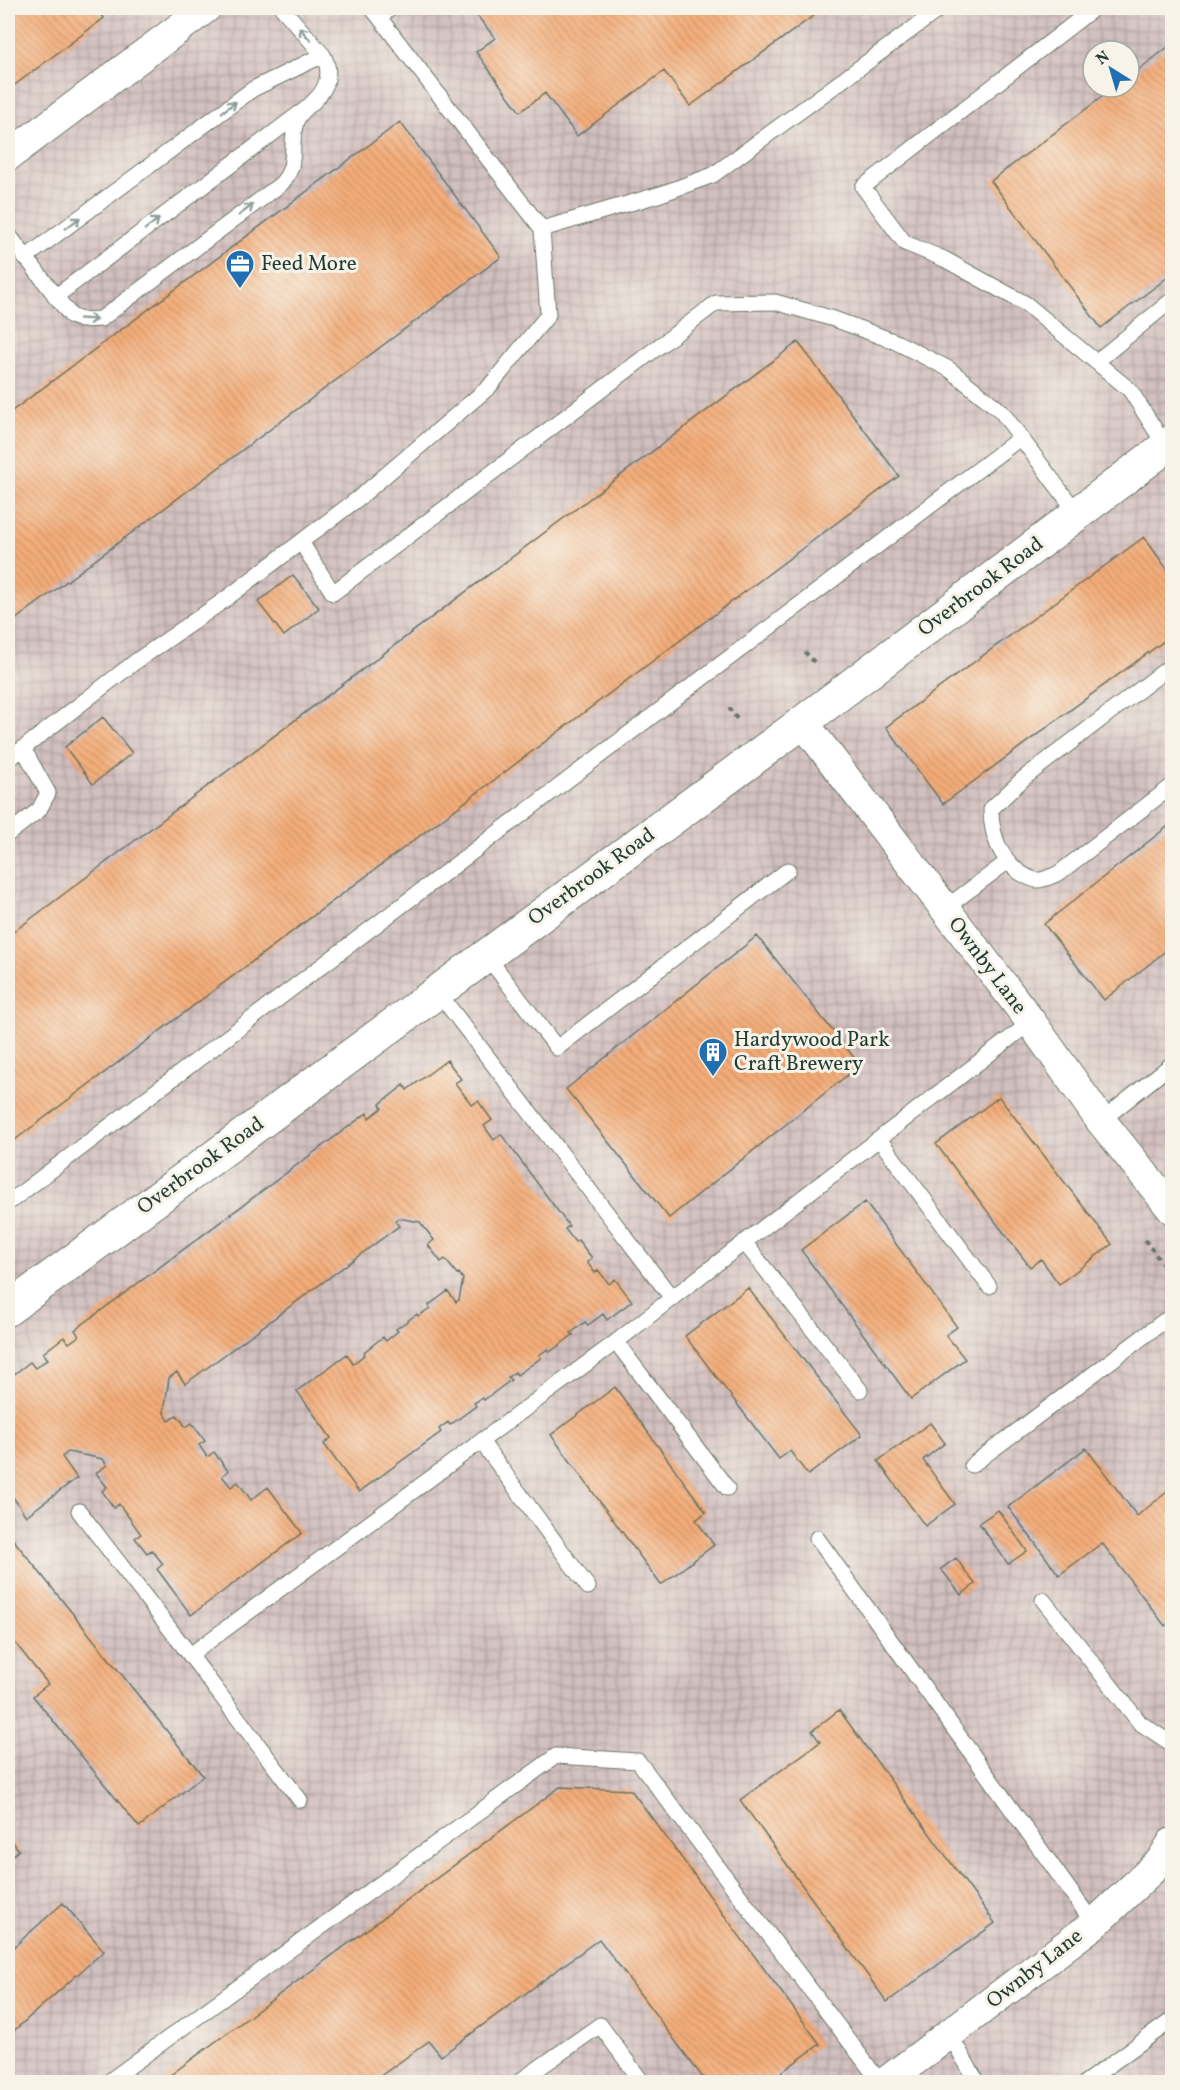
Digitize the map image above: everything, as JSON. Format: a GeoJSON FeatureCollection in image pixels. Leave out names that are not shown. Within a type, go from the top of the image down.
{"type":"FeatureCollection","features":[{"type":"Feature","properties":{"kind":"street"},"geometry":{"type":"LineString","coordinates":[[8,156],[206,8]]}},
{"type":"Feature","properties":{"kind":"street","name":"Overbrook Road"},"geometry":{"type":"LineString","coordinates":[[8,1309],[803,722],[1169,444]]}},
{"type":"Feature","properties":{"kind":"street","name":"Ownby Lane"},"geometry":{"type":"LineString","coordinates":[[803,722],[1031,1022],[1101,1121],[1173,1209]]}},
{"type":"Feature","properties":{"kind":"street","name":"Ownby Lane"},"geometry":{"type":"LineString","coordinates":[[886,2082],[1094,1924],[1161,1861],[1173,1843]]}},
{"type":"Feature","properties":{"kind":"lane"},"geometry":{"type":"LineString","coordinates":[[55,297],[314,102],[327,82],[327,63],[323,55],[282,8]]}},
{"type":"Feature","properties":{"kind":"lane"},"geometry":{"type":"LineString","coordinates":[[542,229],[661,194],[713,175],[941,8]]}},
{"type":"Feature","properties":{"kind":"lane"},"geometry":{"type":"LineString","coordinates":[[1094,8],[862,187],[905,243],[944,259],[1026,304],[1130,390],[1169,444]]}},
{"type":"Feature","properties":{"kind":"lane"},"geometry":{"type":"LineString","coordinates":[[8,760],[135,662],[223,601],[360,497],[489,387],[548,315],[542,229],[380,11]]}},
{"type":"Feature","properties":{"kind":"lane"},"geometry":{"type":"LineString","coordinates":[[26,258],[253,89],[323,55]]}},
{"type":"Feature","properties":{"kind":"lane"},"geometry":{"type":"LineString","coordinates":[[8,234],[71,316],[81,320],[101,319],[281,184],[291,171],[296,122],[301,113]]}},
{"type":"Feature","properties":{"kind":"lane"},"geometry":{"type":"LineString","coordinates":[[1096,362],[1173,300]]}},
{"type":"Feature","properties":{"kind":"lane"},"geometry":{"type":"LineString","coordinates":[[301,542],[333,593],[716,303],[775,302],[834,319],[896,342],[949,369],[1001,411],[1077,513]]}},
{"type":"Feature","properties":{"kind":"lane"},"geometry":{"type":"LineString","coordinates":[[8,1203],[1020,438]]}},
{"type":"Feature","properties":{"kind":"lane"},"geometry":{"type":"LineString","coordinates":[[1173,665],[1024,778],[991,809],[991,826],[997,845],[1007,862],[1026,877],[1038,880],[1059,873],[1173,786]]}},
{"type":"Feature","properties":{"kind":"lane"},"geometry":{"type":"LineString","coordinates":[[8,834],[39,810],[48,793],[23,748]]}},
{"type":"Feature","properties":{"kind":"lane"},"geometry":{"type":"LineString","coordinates":[[944,909],[1007,862]]}},
{"type":"Feature","properties":{"kind":"lane"},"geometry":{"type":"LineString","coordinates":[[486,955],[557,1048],[788,870]]}},
{"type":"Feature","properties":{"kind":"lane"},"geometry":{"type":"LineString","coordinates":[[437,991],[672,1298]]}},
{"type":"Feature","properties":{"kind":"lane"},"geometry":{"type":"LineString","coordinates":[[190,1655],[616,1342],[1031,1022]]}},
{"type":"Feature","properties":{"kind":"lane"},"geometry":{"type":"LineString","coordinates":[[1101,1121],[1173,1064]]}},
{"type":"Feature","properties":{"kind":"lane"},"geometry":{"type":"LineString","coordinates":[[879,1139],[988,1286]]}},
{"type":"Feature","properties":{"kind":"lane"},"geometry":{"type":"LineString","coordinates":[[744,1242],[860,1390]]}},
{"type":"Feature","properties":{"kind":"lane"},"geometry":{"type":"LineString","coordinates":[[972,1465],[1164,1321],[1173,1318]]}},
{"type":"Feature","properties":{"kind":"lane"},"geometry":{"type":"LineString","coordinates":[[616,1342],[727,1488]]}},
{"type":"Feature","properties":{"kind":"lane"},"geometry":{"type":"LineString","coordinates":[[481,1441],[588,1587]]}},
{"type":"Feature","properties":{"kind":"lane"},"geometry":{"type":"LineString","coordinates":[[79,1511],[300,1800]]}},
{"type":"Feature","properties":{"kind":"lane"},"geometry":{"type":"LineString","coordinates":[[817,1538],[1094,1924]]}},
{"type":"Feature","properties":{"kind":"lane"},"geometry":{"type":"LineString","coordinates":[[1043,1600],[1140,1723],[1173,1744]]}},
{"type":"Feature","properties":{"kind":"lane"},"geometry":{"type":"LineString","coordinates":[[108,2082],[556,1756],[638,1761],[880,2082]]}},
{"type":"Feature","properties":{"kind":"lane"},"geometry":{"type":"LineString","coordinates":[[1086,2082],[1173,2020]]}},
{"type":"Feature","properties":{"kind":"lane"},"geometry":{"type":"LineString","coordinates":[[519,2082],[600,2025],[642,2082]]}},
{"type":"Feature","properties":{"kind":"lane"},"geometry":{"type":"LineString","coordinates":[[950,2035],[977,2082]]}},
{"type":"Feature","properties":{"kind":"path"},"geometry":{"type":"LineString","coordinates":[[805,652],[814,663]]}},
{"type":"Feature","properties":{"kind":"path"},"geometry":{"type":"LineString","coordinates":[[729,708],[737,719]]}},
{"type":"Feature","properties":{"kind":"path"},"geometry":{"type":"LineString","coordinates":[[1145,1240],[1173,1277]]}},
{"type":"Feature","properties":{"kind":"shaded area"},"geometry":{"type":"Polygon","coordinates":[[[8,8],[1172,8],[1172,2082],[8,2082],[8,8]]]}},
{"type":"Feature","properties":{"kind":"building"},"geometry":{"type":"Polygon","coordinates":[[[8,8],[97,8],[104,18],[8,90],[8,8]]]}},
{"type":"Feature","properties":{"kind":"building"},"geometry":{"type":"Polygon","coordinates":[[[471,8],[824,8],[690,106],[664,71],[577,136],[545,93],[520,112],[476,52],[495,38],[471,8]]]}},
{"type":"Feature","properties":{"kind":"building"},"geometry":{"type":"Polygon","coordinates":[[[1172,44],[1172,274],[1101,328],[991,181],[1099,99],[1141,99],[1141,68],[1172,44]]]}},
{"type":"Feature","properties":{"kind":"building"},"geometry":{"type":"Polygon","coordinates":[[[400,122],[501,257],[8,625],[8,414],[400,122]]]}},
{"type":"Feature","properties":{"kind":"building"},"geometry":{"type":"Polygon","coordinates":[[[798,342],[899,476],[8,1145],[8,936],[798,342]]]}},
{"type":"Feature","properties":{"kind":"building"},"geometry":{"type":"Polygon","coordinates":[[[1144,537],[1172,576],[1172,635],[943,804],[886,727],[1144,537]]]}},
{"type":"Feature","properties":{"kind":"building"},"geometry":{"type":"Polygon","coordinates":[[[293,575],[319,608],[284,636],[258,602],[293,575]]]}},
{"type":"Feature","properties":{"kind":"building"},"geometry":{"type":"Polygon","coordinates":[[[103,717],[132,753],[93,784],[65,747],[103,717]]]}},
{"type":"Feature","properties":{"kind":"building"},"geometry":{"type":"Polygon","coordinates":[[[1172,823],[1172,946],[1104,1000],[1044,924],[1172,823]]]}},
{"type":"Feature","properties":{"kind":"building","name":"Hardywood Park Craft Brewery"},"geometry":{"type":"Polygon","coordinates":[[[757,936],[860,1065],[669,1218],[566,1089],[757,936]]]}},
{"type":"Feature","properties":{"kind":"building"},"geometry":{"type":"Polygon","coordinates":[[[447,1060],[461,1079],[455,1083],[472,1105],[478,1101],[492,1120],[484,1126],[494,1140],[501,1134],[569,1226],[565,1229],[575,1242],[578,1240],[592,1258],[587,1262],[595,1273],[598,1270],[609,1284],[615,1279],[632,1301],[607,1320],[603,1314],[588,1325],[585,1322],[571,1333],[573,1335],[550,1352],[548,1349],[539,1355],[541,1358],[517,1375],[515,1372],[508,1377],[511,1380],[484,1400],[482,1398],[474,1403],[476,1406],[450,1425],[448,1422],[439,1429],[441,1432],[359,1492],[324,1444],[331,1438],[297,1391],[347,1354],[353,1364],[383,1337],[386,1341],[398,1331],[396,1329],[430,1308],[429,1305],[448,1291],[456,1302],[459,1300],[463,1279],[459,1273],[457,1274],[445,1259],[441,1262],[428,1245],[434,1240],[420,1222],[398,1218],[395,1221],[399,1226],[185,1384],[177,1372],[169,1378],[164,1413],[169,1421],[177,1415],[186,1427],[192,1423],[205,1441],[199,1445],[207,1457],[214,1452],[228,1471],[222,1476],[231,1487],[238,1482],[251,1500],[268,1487],[302,1533],[191,1615],[157,1569],[163,1564],[152,1550],[147,1553],[135,1538],[141,1534],[119,1504],[114,1508],[102,1491],[107,1487],[96,1473],[107,1465],[103,1459],[68,1452],[62,1457],[77,1478],[26,1516],[8,1490],[8,1379],[30,1362],[35,1368],[48,1359],[43,1353],[64,1337],[69,1343],[79,1336],[75,1330],[367,1113],[369,1118],[382,1108],[380,1104],[404,1085],[407,1090],[447,1060]]]}},
{"type":"Feature","properties":{"kind":"building"},"geometry":{"type":"Polygon","coordinates":[[[999,1097],[1112,1244],[1059,1284],[1041,1259],[1030,1267],[936,1144],[999,1097]]]}},
{"type":"Feature","properties":{"kind":"building"},"geometry":{"type":"Polygon","coordinates":[[[865,1202],[957,1327],[946,1335],[965,1359],[911,1399],[801,1250],[865,1202]]]}},
{"type":"Feature","properties":{"kind":"building"},"geometry":{"type":"Polygon","coordinates":[[[748,1288],[862,1435],[808,1475],[790,1451],[779,1459],[685,1336],[748,1288]]]}},
{"type":"Feature","properties":{"kind":"building"},"geometry":{"type":"Polygon","coordinates":[[[615,1387],[706,1512],[696,1520],[714,1545],[661,1585],[551,1435],[615,1387]]]}},
{"type":"Feature","properties":{"kind":"building"},"geometry":{"type":"Polygon","coordinates":[[[930,1423],[945,1443],[923,1460],[955,1504],[925,1526],[878,1461],[930,1423]]]}},
{"type":"Feature","properties":{"kind":"building"},"geometry":{"type":"Polygon","coordinates":[[[1086,1448],[1137,1516],[1172,1488],[1172,1620],[1165,1626],[1102,1543],[1059,1575],[1008,1507],[1086,1448]]]}},
{"type":"Feature","properties":{"kind":"building"},"geometry":{"type":"Polygon","coordinates":[[[998,1510],[1027,1551],[1008,1564],[979,1523],[998,1510]]]}},
{"type":"Feature","properties":{"kind":"building"},"geometry":{"type":"Polygon","coordinates":[[[8,1533],[203,1776],[139,1827],[33,1696],[48,1684],[8,1634],[8,1533]]]}},
{"type":"Feature","properties":{"kind":"building"},"geometry":{"type":"Polygon","coordinates":[[[956,1558],[975,1584],[961,1595],[941,1569],[956,1558]]]}},
{"type":"Feature","properties":{"kind":"building"},"geometry":{"type":"Polygon","coordinates":[[[839,1710],[995,1923],[887,2002],[740,1800],[820,1742],[812,1731],[839,1710]]]}},
{"type":"Feature","properties":{"kind":"building"},"geometry":{"type":"Polygon","coordinates":[[[560,1787],[631,1790],[820,2044],[768,2082],[706,2082],[599,1939],[441,2056],[429,2041],[372,2082],[161,2082],[560,1787]]]}},
{"type":"Feature","properties":{"kind":"building"},"geometry":{"type":"Polygon","coordinates":[[[8,1837],[19,1850],[8,1859],[8,1837]]]}},
{"type":"Feature","properties":{"kind":"building"},"geometry":{"type":"Polygon","coordinates":[[[63,1903],[104,1951],[8,2036],[8,1952],[63,1903]]]}},
{"type":"Feature","properties":{"kind":"place","name":"Feed More"},"geometry":{"type":"Point","coordinates":[240,290]}},
{"type":"Feature","properties":{"kind":"place","name":"Hardywood Park Craft Brewery"},"geometry":{"type":"Point","coordinates":[713,1078]}}]}
